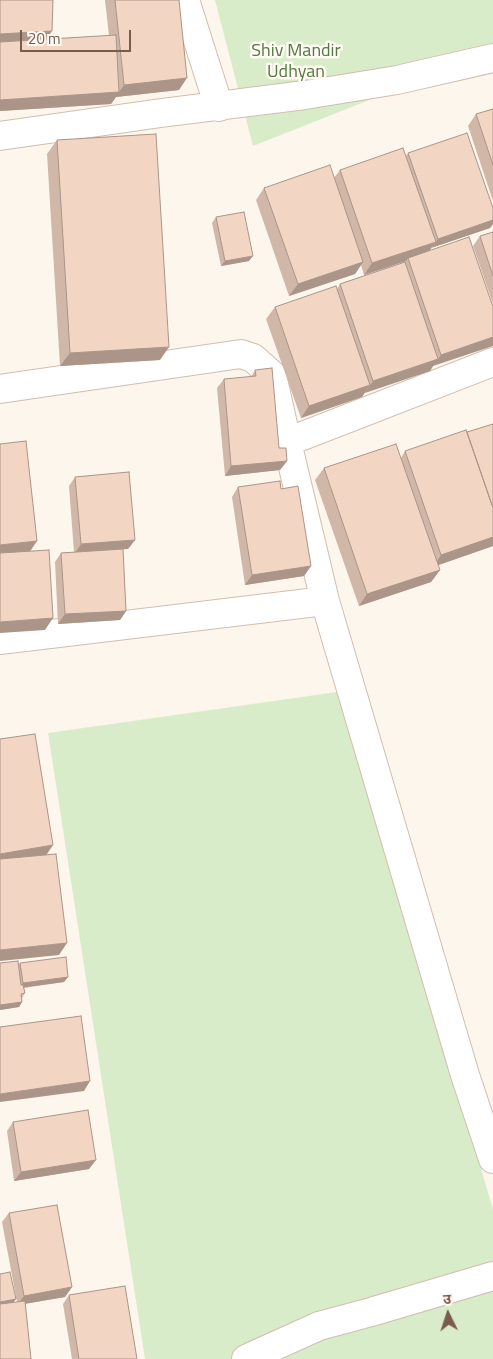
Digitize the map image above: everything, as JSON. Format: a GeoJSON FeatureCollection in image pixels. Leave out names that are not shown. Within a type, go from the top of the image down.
{"type":"FeatureCollection","features":[{"type":"Feature","properties":{"kind":"street"},"geometry":{"type":"LineString","coordinates":[[185,0],[219,107]]}},
{"type":"Feature","properties":{"kind":"street"},"geometry":{"type":"LineString","coordinates":[[0,136],[305,95],[397,80],[493,58]]}},
{"type":"Feature","properties":{"kind":"street"},"geometry":{"type":"LineString","coordinates":[[0,389],[240,354],[253,358],[272,375],[325,601],[465,1075],[493,1159]]}},
{"type":"Feature","properties":{"kind":"street"},"geometry":{"type":"LineString","coordinates":[[287,442],[493,362]]}},
{"type":"Feature","properties":{"kind":"street"},"geometry":{"type":"LineString","coordinates":[[0,640],[325,601]]}},
{"type":"Feature","properties":{"kind":"street"},"geometry":{"type":"LineString","coordinates":[[246,1359],[319,1326],[493,1276]]}},
{"type":"Feature","properties":{"kind":"green space","name":"Shiv Mandir Udhyan"},"geometry":{"type":"Polygon","coordinates":[[[215,0],[493,0],[493,51],[253,146],[215,0]]]}},
{"type":"Feature","properties":{"kind":"green space"},"geometry":{"type":"Polygon","coordinates":[[[337,692],[493,1209],[493,1359],[145,1359],[48,733],[337,692]]]}},
{"type":"Feature","properties":{"kind":"building"},"geometry":{"type":"Polygon","coordinates":[[[0,0],[53,0],[52,31],[0,34],[0,0]]]}},
{"type":"Feature","properties":{"kind":"building"},"geometry":{"type":"Polygon","coordinates":[[[115,0],[179,0],[187,78],[124,85],[115,0]]]}},
{"type":"Feature","properties":{"kind":"building"},"geometry":{"type":"Polygon","coordinates":[[[116,35],[119,92],[0,100],[0,42],[116,35]]]}},
{"type":"Feature","properties":{"kind":"building"},"geometry":{"type":"Polygon","coordinates":[[[493,109],[493,165],[476,114],[493,109]]]}},
{"type":"Feature","properties":{"kind":"building"},"geometry":{"type":"Polygon","coordinates":[[[467,133],[493,208],[493,220],[438,239],[408,153],[467,133]]]}},
{"type":"Feature","properties":{"kind":"building"},"geometry":{"type":"Polygon","coordinates":[[[156,134],[169,347],[70,353],[57,140],[156,134]]]}},
{"type":"Feature","properties":{"kind":"building"},"geometry":{"type":"Polygon","coordinates":[[[403,148],[436,242],[372,263],[340,170],[403,148]]]}},
{"type":"Feature","properties":{"kind":"building"},"geometry":{"type":"Polygon","coordinates":[[[330,165],[363,262],[298,284],[264,188],[330,165]]]}},
{"type":"Feature","properties":{"kind":"building"},"geometry":{"type":"Polygon","coordinates":[[[244,212],[253,256],[225,261],[216,217],[244,212]]]}},
{"type":"Feature","properties":{"kind":"building"},"geometry":{"type":"Polygon","coordinates":[[[493,232],[493,276],[480,236],[493,232]]]}},
{"type":"Feature","properties":{"kind":"building"},"geometry":{"type":"Polygon","coordinates":[[[469,237],[493,307],[493,337],[441,355],[408,258],[469,237]]]}},
{"type":"Feature","properties":{"kind":"building"},"geometry":{"type":"Polygon","coordinates":[[[405,262],[438,359],[373,381],[340,284],[405,262]]]}},
{"type":"Feature","properties":{"kind":"building"},"geometry":{"type":"Polygon","coordinates":[[[336,286],[370,385],[309,406],[275,307],[336,286]]]}},
{"type":"Feature","properties":{"kind":"building"},"geometry":{"type":"Polygon","coordinates":[[[272,368],[279,448],[286,448],[287,461],[231,466],[224,379],[256,376],[255,370],[272,368]]]}},
{"type":"Feature","properties":{"kind":"building"},"geometry":{"type":"Polygon","coordinates":[[[493,424],[493,505],[492,505],[467,432],[493,424]]]}},
{"type":"Feature","properties":{"kind":"building"},"geometry":{"type":"Polygon","coordinates":[[[466,430],[493,508],[493,537],[441,555],[405,451],[466,430]]]}},
{"type":"Feature","properties":{"kind":"building"},"geometry":{"type":"Polygon","coordinates":[[[26,441],[37,541],[0,545],[0,444],[26,441]]]}},
{"type":"Feature","properties":{"kind":"building"},"geometry":{"type":"Polygon","coordinates":[[[396,444],[440,570],[367,594],[324,468],[396,444]]]}},
{"type":"Feature","properties":{"kind":"building"},"geometry":{"type":"Polygon","coordinates":[[[129,472],[135,540],[81,544],[75,477],[129,472]]]}},
{"type":"Feature","properties":{"kind":"building"},"geometry":{"type":"Polygon","coordinates":[[[280,481],[281,489],[298,486],[311,566],[252,575],[238,487],[280,481]]]}},
{"type":"Feature","properties":{"kind":"building"},"geometry":{"type":"Polygon","coordinates":[[[123,549],[126,611],[65,614],[61,553],[123,549]]]}},
{"type":"Feature","properties":{"kind":"building"},"geometry":{"type":"Polygon","coordinates":[[[49,550],[53,618],[0,622],[0,553],[49,550]]]}},
{"type":"Feature","properties":{"kind":"building"},"geometry":{"type":"Polygon","coordinates":[[[35,734],[53,845],[0,854],[0,739],[35,734]]]}},
{"type":"Feature","properties":{"kind":"building"},"geometry":{"type":"Polygon","coordinates":[[[56,854],[67,943],[0,950],[0,859],[56,854]]]}},
{"type":"Feature","properties":{"kind":"building"},"geometry":{"type":"Polygon","coordinates":[[[66,957],[68,977],[23,983],[20,963],[66,957]]]}},
{"type":"Feature","properties":{"kind":"building"},"geometry":{"type":"Polygon","coordinates":[[[18,961],[21,985],[23,985],[25,993],[21,994],[22,1002],[0,1005],[0,963],[18,961]]]}},
{"type":"Feature","properties":{"kind":"building"},"geometry":{"type":"Polygon","coordinates":[[[81,1016],[90,1081],[0,1094],[0,1027],[81,1016]]]}},
{"type":"Feature","properties":{"kind":"building"},"geometry":{"type":"Polygon","coordinates":[[[88,1110],[96,1160],[21,1172],[13,1122],[88,1110]]]}},
{"type":"Feature","properties":{"kind":"building"},"geometry":{"type":"Polygon","coordinates":[[[57,1205],[72,1287],[24,1296],[9,1213],[57,1205]]]}},
{"type":"Feature","properties":{"kind":"building"},"geometry":{"type":"Polygon","coordinates":[[[10,1272],[16,1299],[0,1302],[0,1274],[10,1272]]]}},
{"type":"Feature","properties":{"kind":"building"},"geometry":{"type":"Polygon","coordinates":[[[125,1286],[137,1359],[79,1359],[69,1295],[125,1286]]]}},
{"type":"Feature","properties":{"kind":"building"},"geometry":{"type":"Polygon","coordinates":[[[25,1301],[31,1359],[0,1359],[0,1304],[25,1301]]]}}]}
